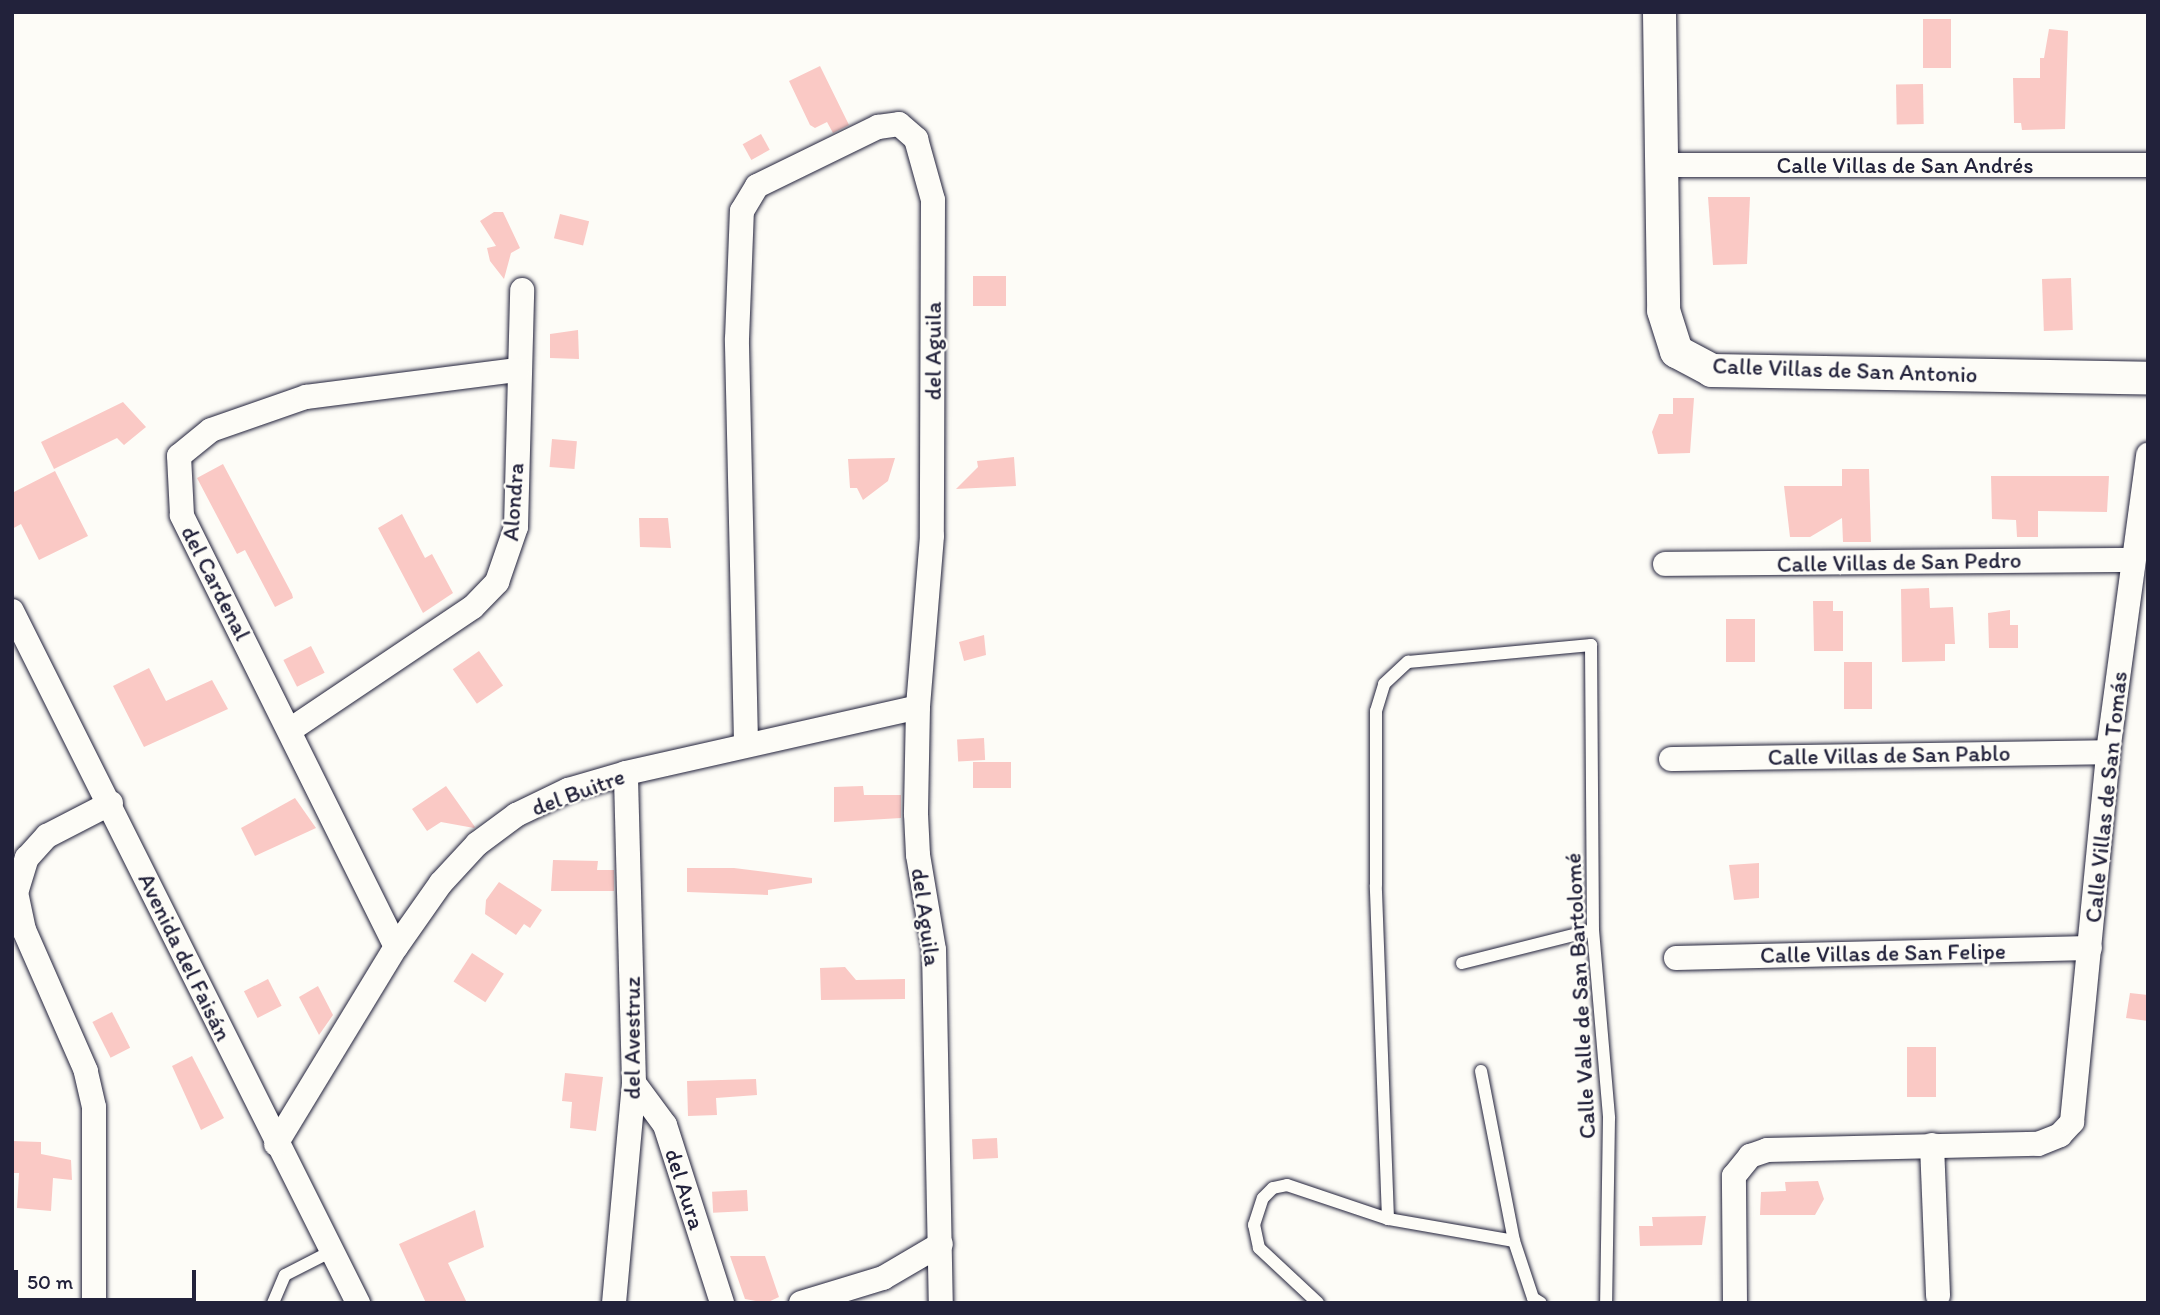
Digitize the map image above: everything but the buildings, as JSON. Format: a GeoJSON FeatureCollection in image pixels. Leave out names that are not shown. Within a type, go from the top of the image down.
{"type":"FeatureCollection","features":[{"type":"Feature","properties":{"kind":"street","name":"Calle Villas de San Antonio"},"geometry":{"type":"LineString","coordinates":[[1659,12],[1663,310],[1676,352],[1711,370],[2148,378]]}},
{"type":"Feature","properties":{"kind":"street","name":"del Aguila"},"geometry":{"type":"LineString","coordinates":[[746,742],[737,339],[742,211],[757,186],[878,127],[899,124],[916,139],[933,200],[932,536],[918,707],[918,855],[934,950],[942,1244],[940,1303]]}},
{"type":"Feature","properties":{"kind":"street","name":"Calle Villas de San Andrés"},"geometry":{"type":"LineString","coordinates":[[1662,165],[2148,165]]}},
{"type":"Feature","properties":{"kind":"street","name":"Alondra"},"geometry":{"type":"LineString","coordinates":[[290,730],[473,607],[497,582],[516,527],[517,370],[522,290]]}},
{"type":"Feature","properties":{"kind":"street","name":"del Cardenal"},"geometry":{"type":"LineString","coordinates":[[396,947],[182,515],[179,456],[211,430],[306,397],[517,370]]}},
{"type":"Feature","properties":{"kind":"street","name":"Calle Villas de San Tomás"},"geometry":{"type":"LineString","coordinates":[[1932,1145],[2038,1143],[2060,1135],[2072,1122],[2108,752],[2148,454]]}},
{"type":"Feature","properties":{"kind":"street","name":"Calle Villas de San Pedro"},"geometry":{"type":"LineString","coordinates":[[1665,564],[2133,560]]}},
{"type":"Feature","properties":{"kind":"street","name":"Avenida del Faisán"},"geometry":{"type":"LineString","coordinates":[[12,611],[111,803],[276,1143],[358,1303]]}},
{"type":"Feature","properties":{"kind":"street","name":"del Buitre"},"geometry":{"type":"LineString","coordinates":[[276,1143],[396,947],[441,883],[477,844],[516,815],[568,790],[626,773],[746,742],[918,707]]}},
{"type":"Feature","properties":{"kind":"street","name":"Calle Villas de San Pablo"},"geometry":{"type":"LineString","coordinates":[[1671,759],[2108,752]]}},
{"type":"Feature","properties":{"kind":"street","name":"del Avestruz"},"geometry":{"type":"LineString","coordinates":[[614,1303],[635,1083],[626,773]]}},
{"type":"Feature","properties":{"kind":"street"},"geometry":{"type":"LineString","coordinates":[[94,1303],[94,1107],[86,1071],[24,930],[16,893],[27,858],[47,836],[111,803]]}},
{"type":"Feature","properties":{"kind":"street","name":"Calle Villas de San Felipe"},"geometry":{"type":"LineString","coordinates":[[1676,958],[2090,947]]}},
{"type":"Feature","properties":{"kind":"street","name":"del Aura"},"geometry":{"type":"LineString","coordinates":[[635,1083],[665,1125],[722,1303]]}},
{"type":"Feature","properties":{"kind":"street"},"geometry":{"type":"LineString","coordinates":[[1735,1303],[1734,1176],[1750,1156],[1767,1150],[1932,1145],[1938,1296]]}},
{"type":"Feature","properties":{"kind":"street"},"geometry":{"type":"LineString","coordinates":[[801,1303],[883,1278],[942,1244]]}},
{"type":"Feature","properties":{"kind":"lane","name":"Calle Valle de San Bartolomé"},"geometry":{"type":"LineString","coordinates":[[1388,1219],[1376,886],[1376,712],[1384,684],[1408,662],[1591,645],[1593,930],[1609,1118],[1606,1303]]}},
{"type":"Feature","properties":{"kind":"lane"},"geometry":{"type":"LineString","coordinates":[[1462,963],[1593,930]]}},
{"type":"Feature","properties":{"kind":"lane"},"geometry":{"type":"LineString","coordinates":[[1481,1070],[1514,1241],[1536,1301]]}},
{"type":"Feature","properties":{"kind":"lane"},"geometry":{"type":"LineString","coordinates":[[1318,1303],[1259,1248],[1254,1225],[1263,1198],[1273,1188],[1287,1185],[1388,1219],[1514,1241]]}},
{"type":"Feature","properties":{"kind":"lane"},"geometry":{"type":"LineString","coordinates":[[273,1303],[285,1275],[332,1251]]}}]}
